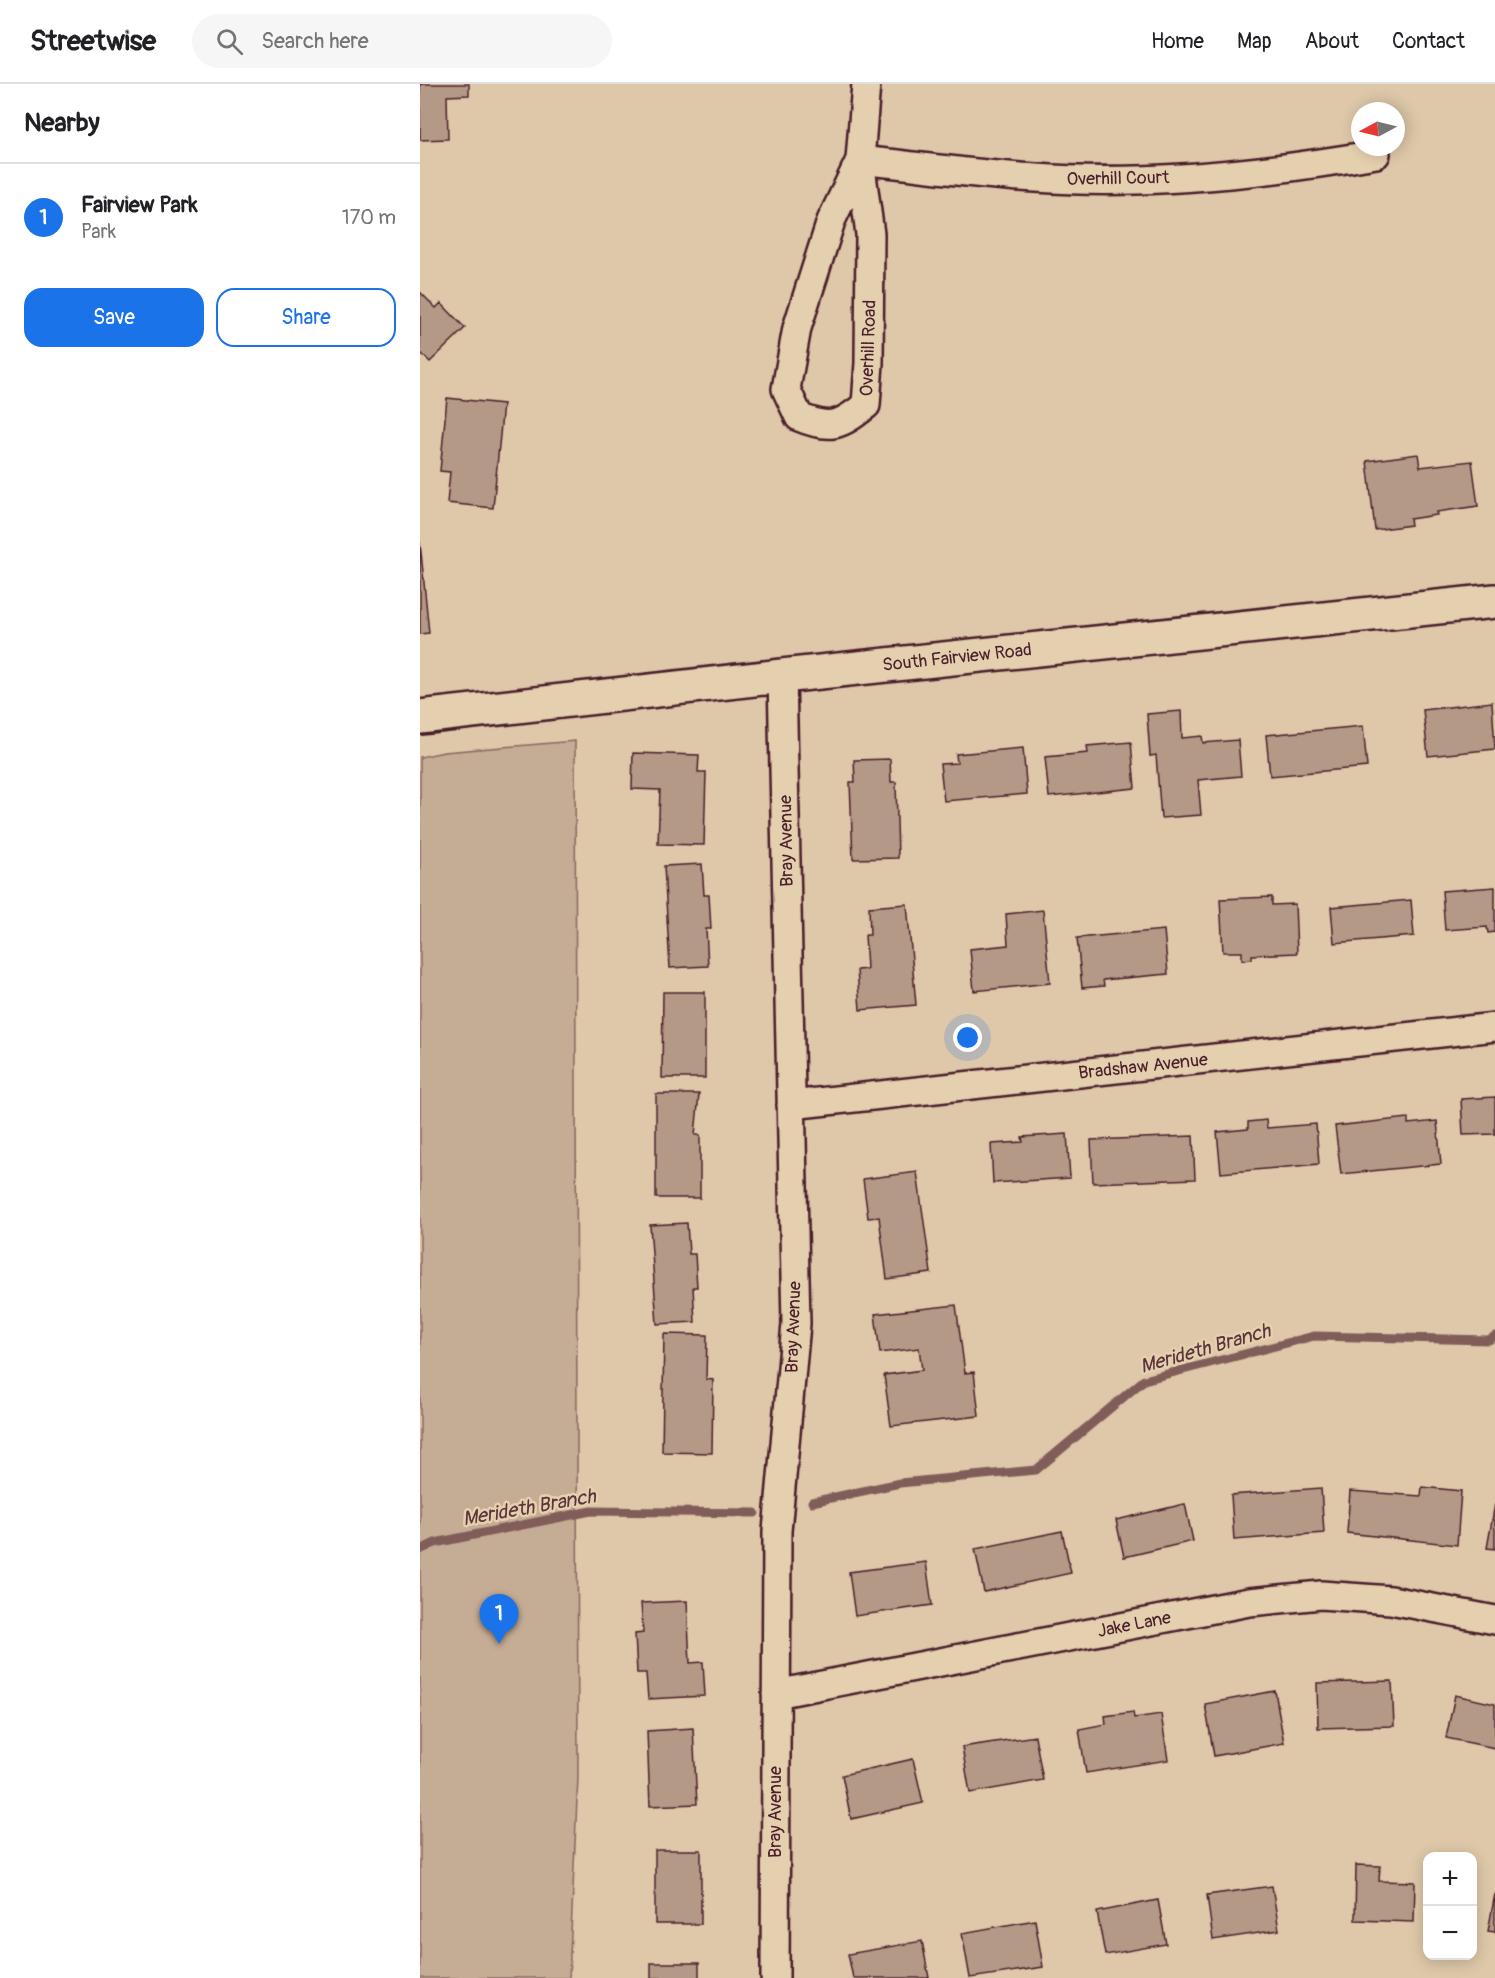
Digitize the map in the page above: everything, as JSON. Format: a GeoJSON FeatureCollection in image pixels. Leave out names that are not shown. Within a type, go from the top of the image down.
{"type":"FeatureCollection","features":[{"type":"Feature","properties":{"kind":"street","name":"Overhill Road"},"geometry":{"type":"LineString","coordinates":[[860,159],[831,221],[797,328],[786,389],[799,417],[820,426],[844,422],[866,405],[870,234],[860,159],[866,84]]}},
{"type":"Feature","properties":{"kind":"street","name":"Overhill Court"},"geometry":{"type":"LineString","coordinates":[[860,159],[1037,178],[1145,179],[1311,165],[1364,156]]}},
{"type":"Feature","properties":{"kind":"street","name":"South Fairview Road"},"geometry":{"type":"LineString","coordinates":[[420,717],[782,676],[1495,601]]}},
{"type":"Feature","properties":{"kind":"street","name":"Bray Avenue"},"geometry":{"type":"LineString","coordinates":[[775,1978],[777,1531],[796,1324],[782,676]]}},
{"type":"Feature","properties":{"kind":"street","name":"Bradshaw Avenue"},"geometry":{"type":"LineString","coordinates":[[791,1105],[1495,1027]]}},
{"type":"Feature","properties":{"kind":"street","name":"Jake Lane"},"geometry":{"type":"LineString","coordinates":[[776,1694],[1259,1601],[1321,1595],[1391,1600],[1495,1620]]}},
{"type":"Feature","properties":{"kind":"shaded area"},"geometry":{"type":"Polygon","coordinates":[[[575,741],[578,1777],[569,1978],[420,1978],[420,757],[444,752],[575,741]]]}},
{"type":"Feature","properties":{"kind":"building"},"geometry":{"type":"Polygon","coordinates":[[[420,84],[469,84],[469,95],[447,96],[448,139],[420,140],[420,84]]]}},
{"type":"Feature","properties":{"kind":"building"},"geometry":{"type":"Polygon","coordinates":[[[420,292],[436,308],[441,303],[465,328],[430,362],[420,352],[420,292]]]}},
{"type":"Feature","properties":{"kind":"building"},"geometry":{"type":"Polygon","coordinates":[[[447,398],[503,404],[493,508],[447,503],[450,472],[440,471],[447,398]]]}},
{"type":"Feature","properties":{"kind":"building"},"geometry":{"type":"Polygon","coordinates":[[[1418,454],[1420,467],[1472,461],[1478,506],[1436,512],[1437,515],[1410,519],[1411,525],[1375,530],[1367,461],[1418,454]]]}},
{"type":"Feature","properties":{"kind":"building"},"geometry":{"type":"Polygon","coordinates":[[[420,542],[429,633],[420,634],[420,542]]]}},
{"type":"Feature","properties":{"kind":"building"},"geometry":{"type":"Polygon","coordinates":[[[1492,702],[1495,749],[1428,756],[1423,710],[1492,702]]]}},
{"type":"Feature","properties":{"kind":"building"},"geometry":{"type":"Polygon","coordinates":[[[1181,711],[1182,738],[1202,736],[1203,743],[1238,740],[1241,776],[1198,780],[1201,815],[1161,818],[1156,755],[1150,756],[1147,714],[1181,711]]]}},
{"type":"Feature","properties":{"kind":"building"},"geometry":{"type":"Polygon","coordinates":[[[1363,726],[1367,767],[1270,776],[1266,735],[1363,726]]]}},
{"type":"Feature","properties":{"kind":"building"},"geometry":{"type":"Polygon","coordinates":[[[1131,742],[1135,788],[1049,797],[1045,757],[1088,753],[1087,746],[1131,742]]]}},
{"type":"Feature","properties":{"kind":"building"},"geometry":{"type":"Polygon","coordinates":[[[1023,748],[1027,794],[944,801],[940,764],[957,763],[956,754],[1023,748]]]}},
{"type":"Feature","properties":{"kind":"building"},"geometry":{"type":"Polygon","coordinates":[[[633,753],[699,755],[698,772],[706,772],[704,845],[658,844],[660,790],[632,789],[633,753]]]}},
{"type":"Feature","properties":{"kind":"building"},"geometry":{"type":"Polygon","coordinates":[[[890,759],[891,782],[896,782],[898,858],[853,859],[850,782],[855,782],[854,760],[890,759]]]}},
{"type":"Feature","properties":{"kind":"building"},"geometry":{"type":"Polygon","coordinates":[[[702,864],[704,895],[709,895],[711,929],[706,929],[708,966],[670,968],[664,866],[702,864]]]}},
{"type":"Feature","properties":{"kind":"building"},"geometry":{"type":"Polygon","coordinates":[[[1495,887],[1495,932],[1488,933],[1487,927],[1445,930],[1442,891],[1495,887]]]}},
{"type":"Feature","properties":{"kind":"building"},"geometry":{"type":"Polygon","coordinates":[[[1272,897],[1272,905],[1295,904],[1297,953],[1252,955],[1252,959],[1242,960],[1242,952],[1223,952],[1220,899],[1272,897]]]}},
{"type":"Feature","properties":{"kind":"building"},"geometry":{"type":"Polygon","coordinates":[[[1411,900],[1414,936],[1334,943],[1331,907],[1411,900]]]}},
{"type":"Feature","properties":{"kind":"building"},"geometry":{"type":"Polygon","coordinates":[[[907,904],[916,1005],[860,1010],[857,970],[867,969],[865,935],[870,935],[869,907],[907,904]]]}},
{"type":"Feature","properties":{"kind":"building"},"geometry":{"type":"Polygon","coordinates":[[[1043,910],[1050,983],[974,991],[970,949],[1008,945],[1006,914],[1043,910]]]}},
{"type":"Feature","properties":{"kind":"building"},"geometry":{"type":"Polygon","coordinates":[[[1164,930],[1168,974],[1103,980],[1104,986],[1082,988],[1077,938],[1164,930]]]}},
{"type":"Feature","properties":{"kind":"building"},"geometry":{"type":"Polygon","coordinates":[[[663,992],[705,992],[705,1078],[662,1078],[663,992]]]}},
{"type":"Feature","properties":{"kind":"building"},"geometry":{"type":"Polygon","coordinates":[[[656,1094],[699,1094],[695,1135],[700,1135],[700,1198],[656,1198],[656,1094]]]}},
{"type":"Feature","properties":{"kind":"building"},"geometry":{"type":"Polygon","coordinates":[[[1495,1097],[1495,1134],[1463,1135],[1461,1099],[1495,1097]]]}},
{"type":"Feature","properties":{"kind":"building"},"geometry":{"type":"Polygon","coordinates":[[[1408,1118],[1408,1124],[1437,1121],[1441,1164],[1341,1174],[1335,1126],[1408,1118]]]}},
{"type":"Feature","properties":{"kind":"building"},"geometry":{"type":"Polygon","coordinates":[[[1266,1120],[1267,1128],[1316,1124],[1319,1164],[1221,1173],[1217,1132],[1248,1129],[1248,1122],[1266,1120]]]}},
{"type":"Feature","properties":{"kind":"building"},"geometry":{"type":"Polygon","coordinates":[[[1067,1134],[1070,1178],[993,1183],[991,1144],[1023,1142],[1022,1137],[1067,1134]]]}},
{"type":"Feature","properties":{"kind":"building"},"geometry":{"type":"Polygon","coordinates":[[[1193,1136],[1195,1179],[1093,1183],[1091,1140],[1193,1136]]]}},
{"type":"Feature","properties":{"kind":"building"},"geometry":{"type":"Polygon","coordinates":[[[917,1172],[931,1273],[887,1279],[879,1217],[868,1218],[863,1179],[917,1172]]]}},
{"type":"Feature","properties":{"kind":"building"},"geometry":{"type":"Polygon","coordinates":[[[687,1223],[689,1254],[695,1254],[697,1287],[693,1287],[695,1322],[657,1324],[650,1225],[687,1223]]]}},
{"type":"Feature","properties":{"kind":"building"},"geometry":{"type":"Polygon","coordinates":[[[956,1305],[965,1373],[974,1372],[979,1416],[891,1426],[884,1375],[922,1370],[919,1348],[880,1353],[875,1314],[956,1305]]]}},
{"type":"Feature","properties":{"kind":"building"},"geometry":{"type":"Polygon","coordinates":[[[664,1334],[707,1335],[706,1379],[713,1380],[712,1453],[662,1452],[664,1334]]]}},
{"type":"Feature","properties":{"kind":"building"},"geometry":{"type":"Polygon","coordinates":[[[1422,1487],[1461,1491],[1457,1545],[1347,1533],[1350,1491],[1421,1496],[1422,1487]]]}},
{"type":"Feature","properties":{"kind":"building"},"geometry":{"type":"Polygon","coordinates":[[[1321,1488],[1324,1533],[1234,1540],[1231,1495],[1321,1488]]]}},
{"type":"Feature","properties":{"kind":"building"},"geometry":{"type":"Polygon","coordinates":[[[1185,1504],[1193,1541],[1124,1557],[1116,1520],[1185,1504]]]}},
{"type":"Feature","properties":{"kind":"building"},"geometry":{"type":"Polygon","coordinates":[[[1495,1504],[1495,1549],[1487,1548],[1495,1504]]]}},
{"type":"Feature","properties":{"kind":"building"},"geometry":{"type":"Polygon","coordinates":[[[1062,1531],[1071,1573],[984,1592],[975,1549],[1062,1531]]]}},
{"type":"Feature","properties":{"kind":"building"},"geometry":{"type":"Polygon","coordinates":[[[926,1562],[932,1605],[855,1616],[849,1572],[926,1562]]]}},
{"type":"Feature","properties":{"kind":"building"},"geometry":{"type":"Polygon","coordinates":[[[687,1601],[690,1663],[703,1662],[705,1696],[648,1699],[646,1673],[637,1673],[635,1634],[643,1633],[641,1603],[687,1601]]]}},
{"type":"Feature","properties":{"kind":"building"},"geometry":{"type":"Polygon","coordinates":[[[1392,1681],[1394,1726],[1318,1728],[1317,1683],[1392,1681]]]}},
{"type":"Feature","properties":{"kind":"building"},"geometry":{"type":"Polygon","coordinates":[[[1275,1691],[1284,1743],[1214,1756],[1205,1704],[1275,1691]]]}},
{"type":"Feature","properties":{"kind":"building"},"geometry":{"type":"Polygon","coordinates":[[[1455,1695],[1495,1704],[1495,1748],[1446,1738],[1455,1695]]]}},
{"type":"Feature","properties":{"kind":"building"},"geometry":{"type":"Polygon","coordinates":[[[1133,1712],[1134,1718],[1161,1714],[1168,1760],[1086,1773],[1079,1729],[1106,1724],[1105,1716],[1133,1712]]]}},
{"type":"Feature","properties":{"kind":"building"},"geometry":{"type":"Polygon","coordinates":[[[693,1728],[697,1804],[650,1806],[647,1731],[693,1728]]]}},
{"type":"Feature","properties":{"kind":"building"},"geometry":{"type":"Polygon","coordinates":[[[1035,1736],[1043,1780],[970,1793],[962,1747],[1035,1736]]]}},
{"type":"Feature","properties":{"kind":"building"},"geometry":{"type":"Polygon","coordinates":[[[913,1759],[923,1803],[851,1819],[842,1775],[913,1759]]]}},
{"type":"Feature","properties":{"kind":"building"},"geometry":{"type":"Polygon","coordinates":[[[655,1850],[701,1850],[701,1924],[655,1924],[655,1850]]]}},
{"type":"Feature","properties":{"kind":"building"},"geometry":{"type":"Polygon","coordinates":[[[1356,1865],[1380,1866],[1379,1881],[1415,1882],[1414,1922],[1355,1920],[1356,1865]]]}},
{"type":"Feature","properties":{"kind":"building"},"geometry":{"type":"Polygon","coordinates":[[[1272,1886],[1279,1930],[1213,1940],[1207,1895],[1272,1886]]]}},
{"type":"Feature","properties":{"kind":"building"},"geometry":{"type":"Polygon","coordinates":[[[1495,1894],[1495,1932],[1488,1931],[1495,1894]]]}},
{"type":"Feature","properties":{"kind":"building"},"geometry":{"type":"Polygon","coordinates":[[[1158,1900],[1166,1944],[1105,1955],[1097,1912],[1158,1900]]]}},
{"type":"Feature","properties":{"kind":"building"},"geometry":{"type":"Polygon","coordinates":[[[1035,1920],[1043,1967],[970,1978],[962,1933],[1035,1920]]]}},
{"type":"Feature","properties":{"kind":"building"},"geometry":{"type":"Polygon","coordinates":[[[922,1941],[929,1978],[853,1978],[848,1954],[922,1941]]]}},
{"type":"Feature","properties":{"kind":"building"},"geometry":{"type":"Polygon","coordinates":[[[651,1963],[699,1963],[699,1978],[651,1978],[651,1963]]]}},
{"type":"Feature","properties":{"kind":"waterway","name":"Merideth Branch"},"geometry":{"type":"LineString","coordinates":[[812,1502],[900,1483],[1036,1470],[1144,1380],[1314,1336],[1489,1340],[1495,1336]]}},
{"type":"Feature","properties":{"kind":"waterway","name":"Merideth Branch"},"geometry":{"type":"LineString","coordinates":[[420,1550],[435,1543],[591,1511],[755,1513]]}},
{"type":"Feature","properties":{"kind":"place","name":"Fairview Park"},"geometry":{"type":"Point","coordinates":[499,1644]}}]}
